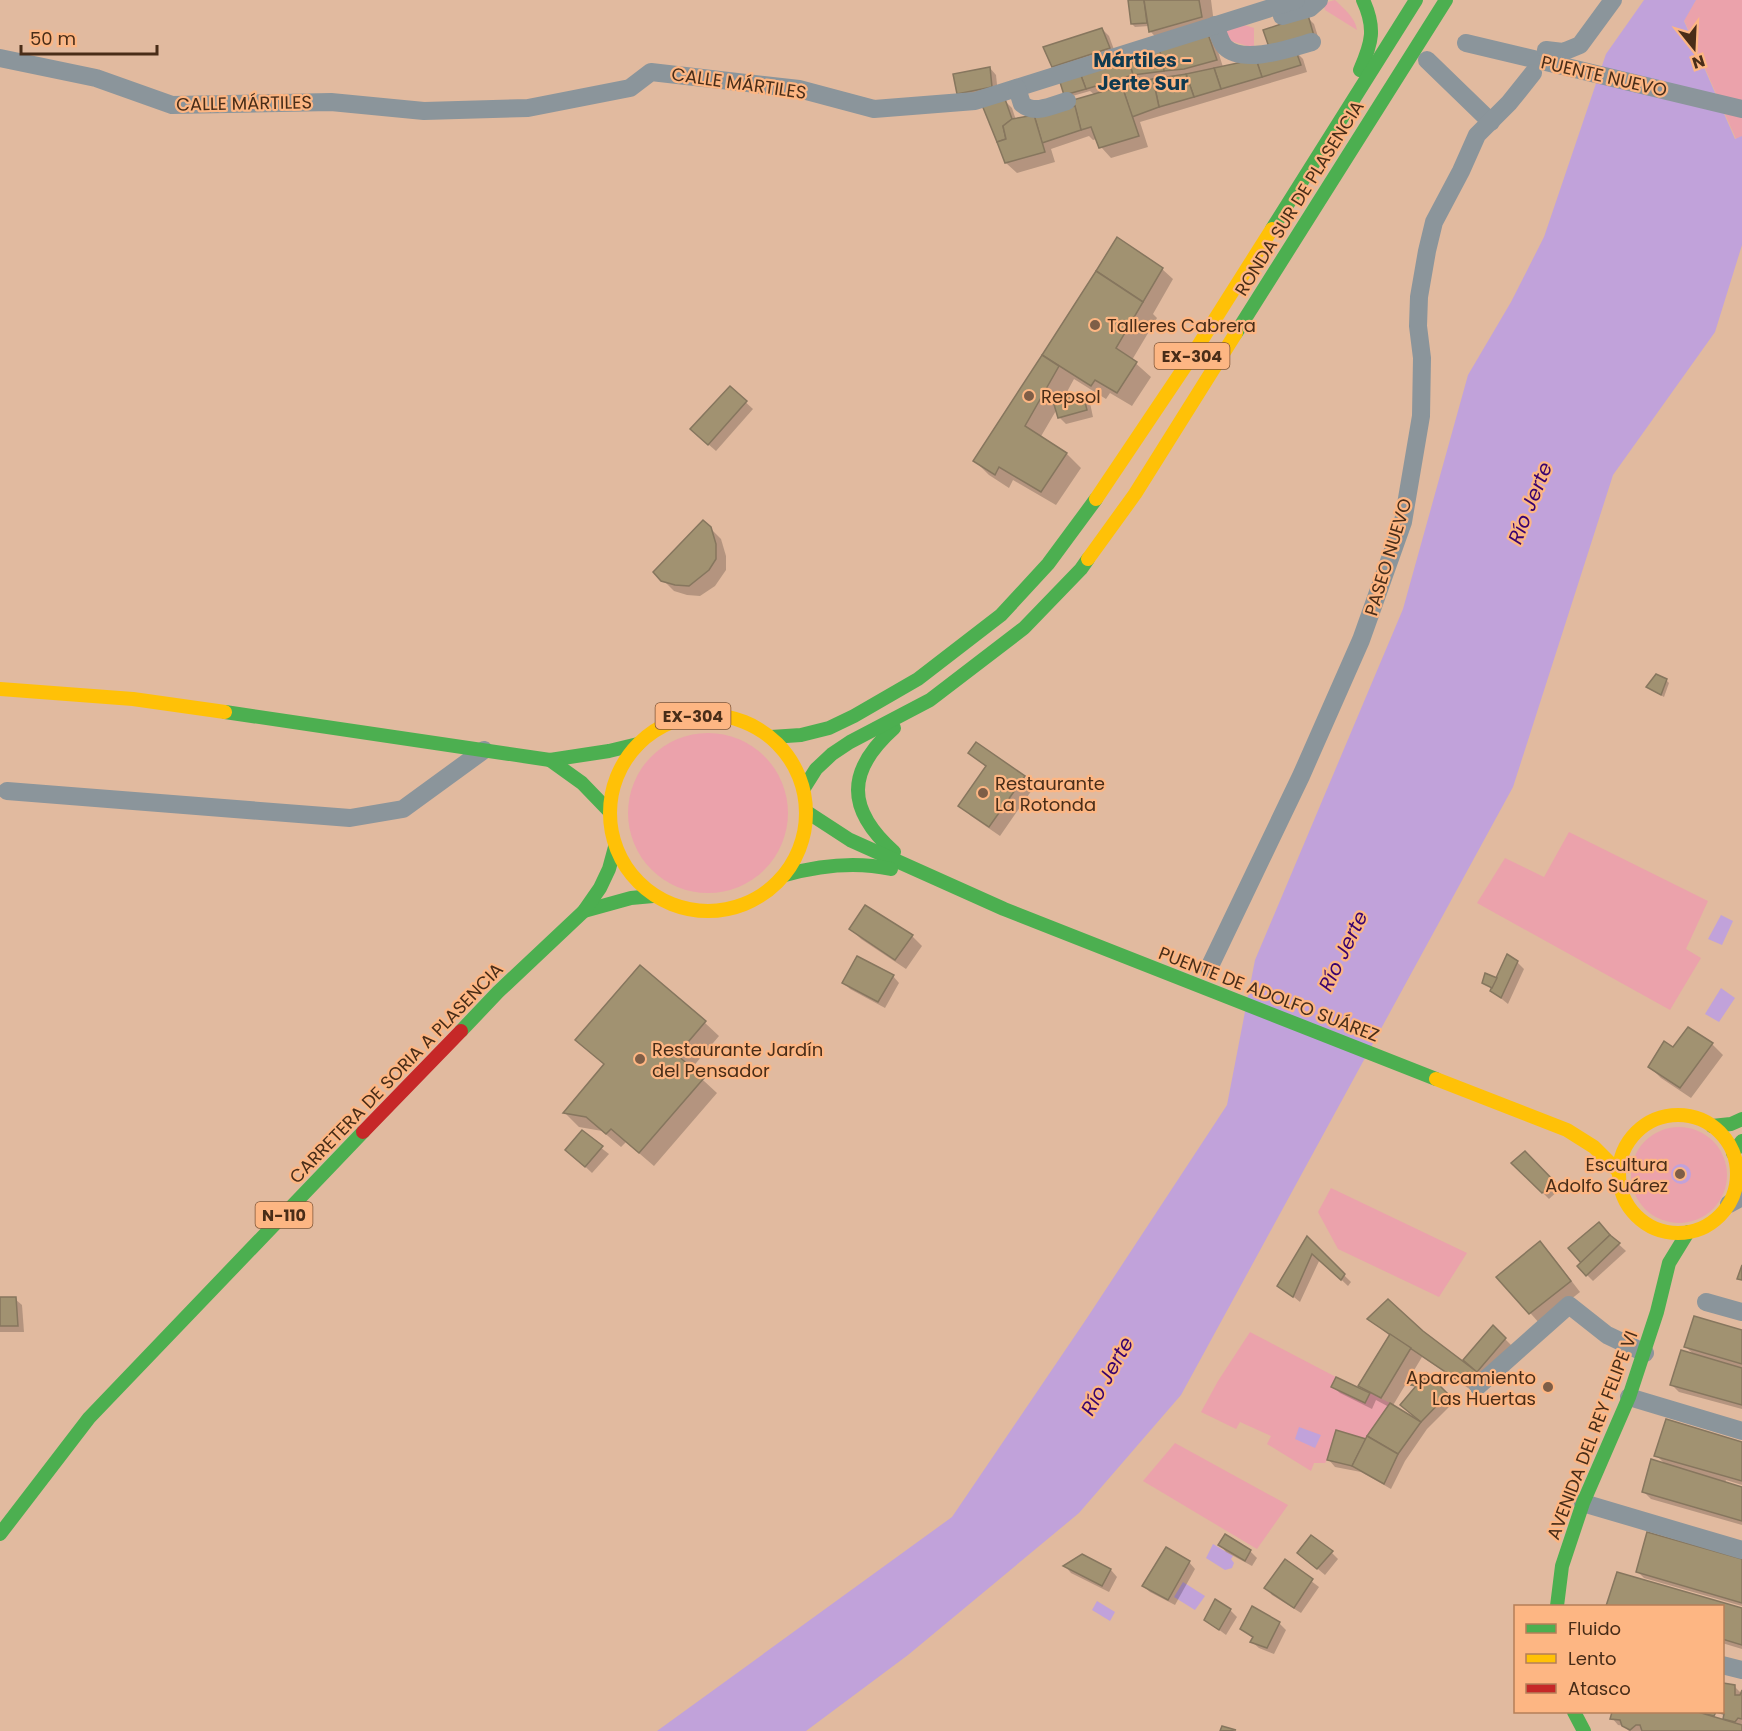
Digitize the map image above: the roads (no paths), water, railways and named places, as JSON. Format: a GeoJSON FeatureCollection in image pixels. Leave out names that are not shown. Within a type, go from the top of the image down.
{"type":"FeatureCollection","features":[{"type":"Feature","properties":{"kind":"main road"},"geometry":{"type":"LineString","coordinates":[[1329,140],[1372,42],[1371,16],[1363,0]]}},
{"type":"Feature","properties":{"kind":"main road","name":"RONDA SUR DE PLASENCIA"},"geometry":{"type":"LineString","coordinates":[[771,737],[801,735],[829,728],[918,679],[1001,615],[1048,564],[1104,489],[1186,365],[1416,0]]}},
{"type":"Feature","properties":{"kind":"main road","name":"RONDA SUR DE PLASENCIA"},"geometry":{"type":"LineString","coordinates":[[804,788],[816,769],[832,754],[850,742],[930,700],[1023,628],[1081,569],[1135,494],[1446,0]]}},
{"type":"Feature","properties":{"kind":"main road"},"geometry":{"type":"LineString","coordinates":[[0,689],[133,699],[550,760],[638,744]]}},
{"type":"Feature","properties":{"kind":"main road"},"geometry":{"type":"LineString","coordinates":[[918,870],[889,849],[865,823],[859,805],[859,781],[865,759],[880,738],[930,700]]}},
{"type":"Feature","properties":{"kind":"main road","name":"EX-304"},"geometry":{"type":"LineString","coordinates":[[713,715],[734,718],[771,737],[791,760],[804,788],[807,812],[802,845],[785,875],[764,895],[737,908],[709,912],[680,908],[653,896],[630,874],[615,847],[610,829],[611,796],[617,775],[628,755],[654,731],[673,721],[693,716],[713,715]]}},
{"type":"Feature","properties":{"kind":"main road"},"geometry":{"type":"LineString","coordinates":[[550,760],[592,790],[609,811]]}},
{"type":"Feature","properties":{"kind":"main road"},"geometry":{"type":"LineString","coordinates":[[807,812],[850,840],[959,889]]}},
{"type":"Feature","properties":{"kind":"main road","name":"N-110"},"geometry":{"type":"LineString","coordinates":[[584,911],[600,888],[609,869],[615,847]]}},
{"type":"Feature","properties":{"kind":"main road"},"geometry":{"type":"LineString","coordinates":[[785,875],[815,866],[844,864],[880,866],[959,889]]}},
{"type":"Feature","properties":{"kind":"main road","name":"PUENTE DE ADOLFO SUÁREZ"},"geometry":{"type":"LineString","coordinates":[[959,889],[1004,909],[1564,1128]]}},
{"type":"Feature","properties":{"kind":"main road","name":"N-110"},"geometry":{"type":"LineString","coordinates":[[584,911],[631,898],[653,896]]}},
{"type":"Feature","properties":{"kind":"main road","name":"CARRETERA DE SORIA A PLASENCIA"},"geometry":{"type":"LineString","coordinates":[[0,1534],[89,1418],[498,992],[584,911]]}},
{"type":"Feature","properties":{"kind":"main road"},"geometry":{"type":"LineString","coordinates":[[1737,1161],[1724,1138],[1712,1125],[1697,1118],[1681,1115],[1664,1117],[1649,1122],[1627,1144],[1618,1171],[1620,1189],[1627,1205],[1638,1218],[1653,1228],[1670,1233],[1688,1232],[1704,1227],[1735,1200],[1737,1161],[1742,1141]]}},
{"type":"Feature","properties":{"kind":"main road"},"geometry":{"type":"LineString","coordinates":[[1712,1125],[1731,1124],[1742,1119]]}},
{"type":"Feature","properties":{"kind":"main road"},"geometry":{"type":"LineString","coordinates":[[1564,1128],[1605,1136]]}},
{"type":"Feature","properties":{"kind":"main road"},"geometry":{"type":"LineString","coordinates":[[1564,1128],[1594,1147],[1618,1171]]}},
{"type":"Feature","properties":{"kind":"main road"},"geometry":{"type":"LineString","coordinates":[[1619,1136],[1636,1133]]}},
{"type":"Feature","properties":{"kind":"main road"},"geometry":{"type":"LineString","coordinates":[[1653,1228],[1662,1249],[1665,1276]]}},
{"type":"Feature","properties":{"kind":"main road"},"geometry":{"type":"LineString","coordinates":[[1665,1276],[1669,1263],[1688,1232]]}},
{"type":"Feature","properties":{"kind":"main road","name":"AVENIDA DEL REY FELIPE VI"},"geometry":{"type":"LineString","coordinates":[[1557,1605],[1562,1566],[1583,1503],[1629,1397],[1658,1312],[1665,1276]]}},
{"type":"Feature","properties":{"kind":"main road"},"geometry":{"type":"LineString","coordinates":[[1565,1713],[1568,1731]]}},
{"type":"Feature","properties":{"kind":"main road"},"geometry":{"type":"LineString","coordinates":[[1575,1713],[1584,1731]]}},
{"type":"Feature","properties":{"kind":"street","name":"CALLE MÁRTILES"},"geometry":{"type":"LineString","coordinates":[[0,58],[96,78],[172,105],[331,102],[424,111],[528,108],[630,88],[651,72],[799,89],[874,109],[975,101],[1296,0]]}},
{"type":"Feature","properties":{"kind":"street"},"geometry":{"type":"LineString","coordinates":[[1238,18],[1258,24],[1310,8],[1319,0]]}},
{"type":"Feature","properties":{"kind":"street"},"geometry":{"type":"LineString","coordinates":[[1546,50],[1563,52],[1580,45],[1613,0]]}},
{"type":"Feature","properties":{"kind":"street"},"geometry":{"type":"LineString","coordinates":[[1215,25],[1222,43],[1227,49],[1236,52],[1270,54],[1312,42]]}},
{"type":"Feature","properties":{"kind":"street","name":"PUENTE NUEVO"},"geometry":{"type":"LineString","coordinates":[[1466,43],[1742,109]]}},
{"type":"Feature","properties":{"kind":"street"},"geometry":{"type":"LineString","coordinates":[[1427,60],[1491,122]]}},
{"type":"Feature","properties":{"kind":"street","name":"PASEO NUEVO"},"geometry":{"type":"LineString","coordinates":[[1209,968],[1301,776],[1361,640],[1403,522],[1421,416],[1422,358],[1418,326],[1419,297],[1426,251],[1434,222],[1478,135],[1509,103],[1533,73]]}},
{"type":"Feature","properties":{"kind":"street"},"geometry":{"type":"LineString","coordinates":[[1017,87],[1022,104],[1030,109],[1067,101]]}},
{"type":"Feature","properties":{"kind":"street"},"geometry":{"type":"LineString","coordinates":[[8,791],[350,818],[403,809],[484,750]]}},
{"type":"Feature","properties":{"kind":"street"},"geometry":{"type":"LineString","coordinates":[[1706,1302],[1742,1312]]}},
{"type":"Feature","properties":{"kind":"street"},"geometry":{"type":"LineString","coordinates":[[1478,1386],[1569,1305],[1607,1335],[1644,1353]]}},
{"type":"Feature","properties":{"kind":"street"},"geometry":{"type":"LineString","coordinates":[[1629,1397],[1742,1431]]}},
{"type":"Feature","properties":{"kind":"street"},"geometry":{"type":"LineString","coordinates":[[1583,1503],[1742,1550]]}},
{"type":"Feature","properties":{"kind":"street"},"geometry":{"type":"LineString","coordinates":[[1724,1666],[1742,1671]]}},
{"type":"Feature","properties":{"kind":"water","name":"Río Jerte"},"geometry":{"type":"Polygon","coordinates":[[[1644,0],[1696,0],[1684,21],[1735,139],[1742,136],[1742,245],[1715,332],[1613,475],[1513,787],[1181,1395],[1079,1513],[908,1655],[806,1731],[657,1731],[952,1517],[1087,1318],[1227,1105],[1255,960],[1403,609],[1468,375],[1511,302],[1544,237],[1606,54],[1644,0]]]}},
{"type":"Feature","properties":{"kind":"water"},"geometry":{"type":"Polygon","coordinates":[[[1721,915],[1733,921],[1722,945],[1708,939],[1721,915]]]}},
{"type":"Feature","properties":{"kind":"water"},"geometry":{"type":"Polygon","coordinates":[[[1721,988],[1735,998],[1719,1022],[1705,1014],[1721,988]]]}},
{"type":"Feature","properties":{"kind":"water"},"geometry":{"type":"Polygon","coordinates":[[[1681,1164],[1688,1167],[1691,1174],[1688,1181],[1681,1184],[1674,1181],[1671,1174],[1674,1167],[1681,1164]]]}},
{"type":"Feature","properties":{"kind":"water"},"geometry":{"type":"Polygon","coordinates":[[[1299,1427],[1321,1435],[1315,1448],[1295,1439],[1299,1427]]]}},
{"type":"Feature","properties":{"kind":"water"},"geometry":{"type":"Polygon","coordinates":[[[1213,1544],[1233,1556],[1232,1568],[1225,1570],[1206,1558],[1213,1544]]]}},
{"type":"Feature","properties":{"kind":"water"},"geometry":{"type":"Polygon","coordinates":[[[1183,1582],[1205,1596],[1195,1610],[1174,1597],[1183,1582]]]}},
{"type":"Feature","properties":{"kind":"water"},"geometry":{"type":"Polygon","coordinates":[[[1097,1601],[1115,1612],[1110,1621],[1092,1610],[1097,1601]]]}},
{"type":"Feature","properties":{"kind":"place","name":"Talleres Cabrera"},"geometry":{"type":"Point","coordinates":[1095,325]}},
{"type":"Feature","properties":{"kind":"place","name":"Repsol"},"geometry":{"type":"Point","coordinates":[1029,396]}},
{"type":"Feature","properties":{"kind":"place","name":"Restaurante La Rotonda"},"geometry":{"type":"Point","coordinates":[983,793]}},
{"type":"Feature","properties":{"kind":"place","name":"Restaurante Jardín del Pensador"},"geometry":{"type":"Point","coordinates":[640,1059]}},
{"type":"Feature","properties":{"kind":"place","name":"Escultura Adolfo Suárez"},"geometry":{"type":"Point","coordinates":[1680,1174]}},
{"type":"Feature","properties":{"kind":"place","name":"Aparcamiento Las Huertas"},"geometry":{"type":"Point","coordinates":[1548,1387]}},
{"type":"Feature","properties":{"kind":"district","name":"Mártiles - Jerte Sur"},"geometry":{"type":"Point","coordinates":[1143,72]}}]}
